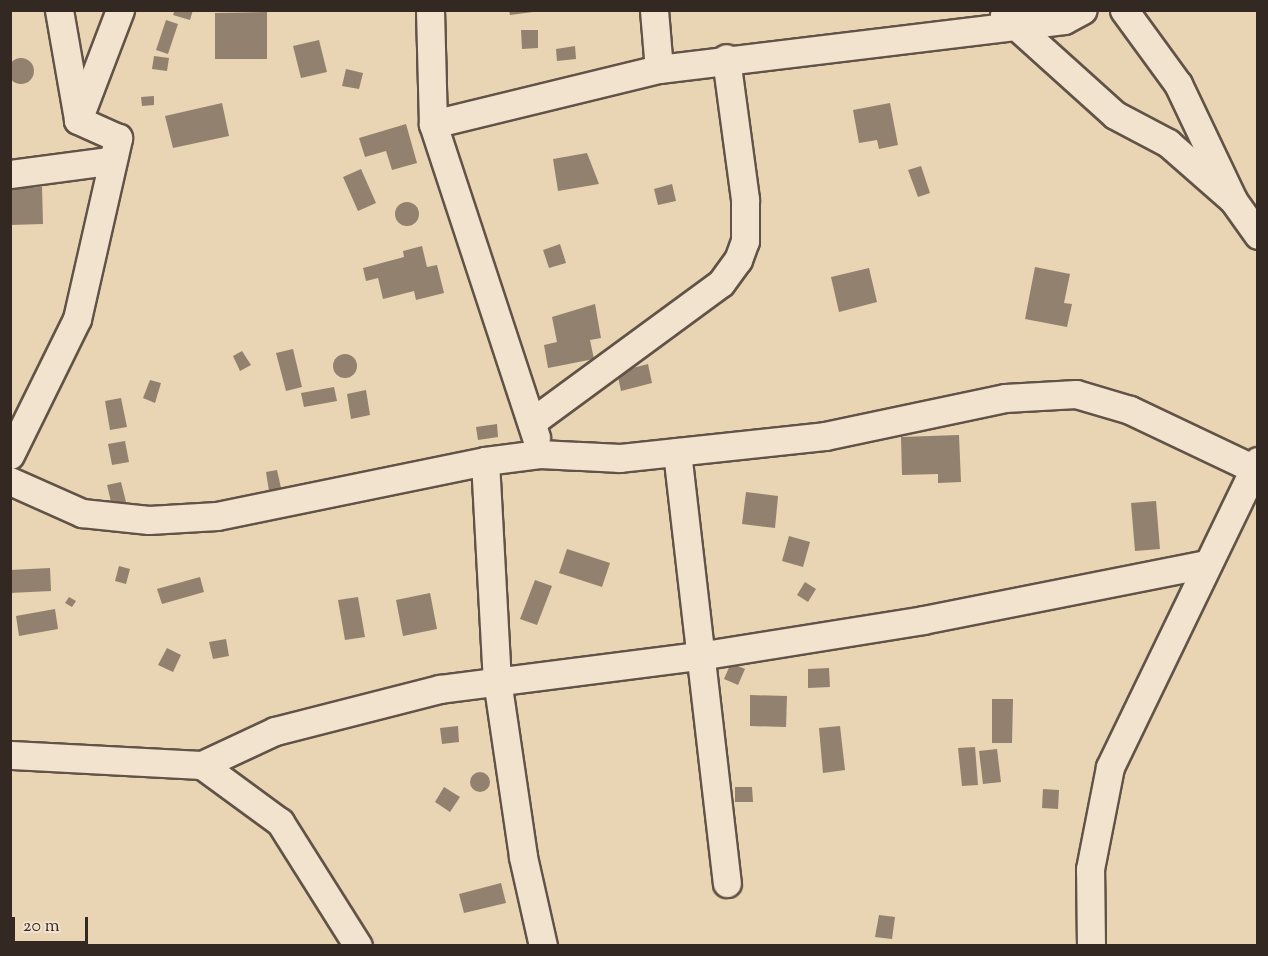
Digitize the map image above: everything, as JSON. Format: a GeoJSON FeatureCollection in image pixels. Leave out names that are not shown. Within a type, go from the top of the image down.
{"type":"FeatureCollection","features":[{"type":"Feature","properties":{"kind":"street"},"geometry":{"type":"LineString","coordinates":[[59,10],[78,120]]}},
{"type":"Feature","properties":{"kind":"street"},"geometry":{"type":"LineString","coordinates":[[78,120],[120,10]]}},
{"type":"Feature","properties":{"kind":"street"},"geometry":{"type":"LineString","coordinates":[[430,10],[433,124],[533,422],[540,454]]}},
{"type":"Feature","properties":{"kind":"street"},"geometry":{"type":"LineString","coordinates":[[654,10],[659,69]]}},
{"type":"Feature","properties":{"kind":"street"},"geometry":{"type":"LineString","coordinates":[[433,124],[659,69],[1005,16],[1064,20],[1083,10]]}},
{"type":"Feature","properties":{"kind":"street"},"geometry":{"type":"LineString","coordinates":[[1124,10],[1178,84],[1233,200],[1257,235]]}},
{"type":"Feature","properties":{"kind":"street"},"geometry":{"type":"LineString","coordinates":[[1005,16],[1115,115],[1168,143],[1233,200]]}},
{"type":"Feature","properties":{"kind":"street"},"geometry":{"type":"LineString","coordinates":[[533,422],[721,283],[738,260],[745,241],[745,200],[726,58]]}},
{"type":"Feature","properties":{"kind":"street"},"geometry":{"type":"LineString","coordinates":[[10,455],[77,320],[109,161],[118,138],[78,120]]}},
{"type":"Feature","properties":{"kind":"street"},"geometry":{"type":"LineString","coordinates":[[10,174],[109,161]]}},
{"type":"Feature","properties":{"kind":"street"},"geometry":{"type":"LineString","coordinates":[[10,481],[82,513],[149,520],[218,516],[485,460],[540,454],[620,458],[825,436],[1005,398],[1076,394],[1130,410],[1255,464],[1110,767],[1090,869],[1091,945]]}},
{"type":"Feature","properties":{"kind":"street"},"geometry":{"type":"LineString","coordinates":[[677,452],[699,656],[728,883]]}},
{"type":"Feature","properties":{"kind":"street"},"geometry":{"type":"LineString","coordinates":[[485,460],[496,680],[543,945]]}},
{"type":"Feature","properties":{"kind":"street"},"geometry":{"type":"LineString","coordinates":[[10,755],[202,765],[275,731],[346,710],[496,680],[699,656],[923,620],[1206,564]]}},
{"type":"Feature","properties":{"kind":"street"},"geometry":{"type":"LineString","coordinates":[[202,765],[280,822],[358,945]]}},
{"type":"Feature","properties":{"kind":"building"},"geometry":{"type":"Polygon","coordinates":[[[175,10],[193,10],[190,20],[173,15],[175,10]]]}},
{"type":"Feature","properties":{"kind":"building"},"geometry":{"type":"Polygon","coordinates":[[[509,10],[533,10],[533,12],[510,15],[509,10]]]}},
{"type":"Feature","properties":{"kind":"building"},"geometry":{"type":"Polygon","coordinates":[[[267,12],[267,59],[215,59],[215,13],[267,12]]]}},
{"type":"Feature","properties":{"kind":"building"},"geometry":{"type":"Polygon","coordinates":[[[166,20],[178,24],[168,54],[156,50],[166,20]]]}},
{"type":"Feature","properties":{"kind":"building"},"geometry":{"type":"Polygon","coordinates":[[[521,30],[538,30],[538,48],[522,49],[521,30]]]}},
{"type":"Feature","properties":{"kind":"building"},"geometry":{"type":"Polygon","coordinates":[[[319,40],[327,72],[301,78],[293,46],[319,40]]]}},
{"type":"Feature","properties":{"kind":"building"},"geometry":{"type":"Polygon","coordinates":[[[575,46],[576,59],[557,61],[556,49],[575,46]]]}},
{"type":"Feature","properties":{"kind":"building"},"geometry":{"type":"Polygon","coordinates":[[[154,56],[169,58],[167,71],[152,69],[154,56]]]}},
{"type":"Feature","properties":{"kind":"building"},"geometry":{"type":"Polygon","coordinates":[[[21,58],[30,62],[34,71],[30,80],[21,84],[12,80],[8,71],[12,62],[21,58]]]}},
{"type":"Feature","properties":{"kind":"building"},"geometry":{"type":"Polygon","coordinates":[[[346,69],[363,73],[359,89],[342,86],[346,69]]]}},
{"type":"Feature","properties":{"kind":"building"},"geometry":{"type":"Polygon","coordinates":[[[154,96],[154,105],[142,106],[141,97],[154,96]]]}},
{"type":"Feature","properties":{"kind":"building"},"geometry":{"type":"Polygon","coordinates":[[[222,103],[229,136],[173,148],[165,116],[222,103]]]}},
{"type":"Feature","properties":{"kind":"building"},"geometry":{"type":"Polygon","coordinates":[[[890,103],[898,145],[879,149],[877,140],[859,143],[853,110],[890,103]]]}},
{"type":"Feature","properties":{"kind":"building"},"geometry":{"type":"Polygon","coordinates":[[[406,124],[417,163],[392,170],[386,151],[365,157],[359,138],[406,124]]]}},
{"type":"Feature","properties":{"kind":"building"},"geometry":{"type":"Polygon","coordinates":[[[587,153],[599,184],[558,191],[553,159],[587,153]]]}},
{"type":"Feature","properties":{"kind":"building"},"geometry":{"type":"Polygon","coordinates":[[[921,166],[930,193],[918,197],[908,170],[921,166]]]}},
{"type":"Feature","properties":{"kind":"building"},"geometry":{"type":"Polygon","coordinates":[[[361,169],[376,203],[358,211],[343,177],[361,169]]]}},
{"type":"Feature","properties":{"kind":"building"},"geometry":{"type":"Polygon","coordinates":[[[672,184],[676,201],[658,205],[654,189],[672,184]]]}},
{"type":"Feature","properties":{"kind":"building"},"geometry":{"type":"Polygon","coordinates":[[[42,187],[43,224],[10,225],[10,188],[42,187]]]}},
{"type":"Feature","properties":{"kind":"building"},"geometry":{"type":"Polygon","coordinates":[[[407,202],[416,205],[419,214],[416,223],[407,226],[398,223],[395,214],[398,205],[407,202]]]}},
{"type":"Feature","properties":{"kind":"building"},"geometry":{"type":"Polygon","coordinates":[[[560,244],[566,263],[549,268],[543,250],[560,244]]]}},
{"type":"Feature","properties":{"kind":"building"},"geometry":{"type":"Polygon","coordinates":[[[422,246],[427,267],[437,265],[444,293],[416,300],[414,291],[383,299],[378,278],[366,281],[363,268],[404,257],[403,251],[422,246]]]}},
{"type":"Feature","properties":{"kind":"building"},"geometry":{"type":"Polygon","coordinates":[[[1035,267],[1070,274],[1064,303],[1072,304],[1067,327],[1025,319],[1035,267]]]}},
{"type":"Feature","properties":{"kind":"building"},"geometry":{"type":"Polygon","coordinates":[[[869,268],[877,302],[839,312],[831,277],[869,268]]]}},
{"type":"Feature","properties":{"kind":"building"},"geometry":{"type":"Polygon","coordinates":[[[595,304],[601,338],[590,340],[594,359],[548,368],[544,345],[557,342],[552,317],[595,304]]]}},
{"type":"Feature","properties":{"kind":"building"},"geometry":{"type":"Polygon","coordinates":[[[293,349],[302,387],[286,391],[276,353],[293,349]]]}},
{"type":"Feature","properties":{"kind":"building"},"geometry":{"type":"Polygon","coordinates":[[[242,351],[251,365],[240,371],[233,356],[242,351]]]}},
{"type":"Feature","properties":{"kind":"building"},"geometry":{"type":"Polygon","coordinates":[[[345,354],[354,357],[357,366],[354,375],[345,378],[336,375],[333,366],[336,357],[345,354]]]}},
{"type":"Feature","properties":{"kind":"building"},"geometry":{"type":"Polygon","coordinates":[[[648,364],[652,383],[621,391],[617,372],[648,364]]]}},
{"type":"Feature","properties":{"kind":"building"},"geometry":{"type":"Polygon","coordinates":[[[150,380],[161,383],[155,403],[143,398],[150,380]]]}},
{"type":"Feature","properties":{"kind":"building"},"geometry":{"type":"Polygon","coordinates":[[[334,387],[337,401],[304,407],[301,393],[334,387]]]}},
{"type":"Feature","properties":{"kind":"building"},"geometry":{"type":"Polygon","coordinates":[[[366,390],[370,415],[351,419],[347,394],[366,390]]]}},
{"type":"Feature","properties":{"kind":"building"},"geometry":{"type":"Polygon","coordinates":[[[121,398],[127,427],[110,430],[105,401],[121,398]]]}},
{"type":"Feature","properties":{"kind":"building"},"geometry":{"type":"Polygon","coordinates":[[[497,424],[498,437],[478,440],[476,427],[497,424]]]}},
{"type":"Feature","properties":{"kind":"building"},"geometry":{"type":"Polygon","coordinates":[[[959,435],[961,482],[938,483],[938,474],[902,475],[901,437],[959,435]]]}},
{"type":"Feature","properties":{"kind":"building"},"geometry":{"type":"Polygon","coordinates":[[[125,441],[129,462],[112,465],[108,444],[125,441]]]}},
{"type":"Feature","properties":{"kind":"building"},"geometry":{"type":"Polygon","coordinates":[[[277,470],[281,488],[269,491],[266,472],[277,470]]]}},
{"type":"Feature","properties":{"kind":"building"},"geometry":{"type":"Polygon","coordinates":[[[121,482],[126,502],[112,506],[107,485],[121,482]]]}},
{"type":"Feature","properties":{"kind":"building"},"geometry":{"type":"Polygon","coordinates":[[[746,492],[778,496],[775,528],[742,524],[746,492]]]}},
{"type":"Feature","properties":{"kind":"building"},"geometry":{"type":"Polygon","coordinates":[[[1156,501],[1160,549],[1135,551],[1131,503],[1156,501]]]}},
{"type":"Feature","properties":{"kind":"building"},"geometry":{"type":"Polygon","coordinates":[[[789,536],[810,542],[803,567],[782,561],[789,536]]]}},
{"type":"Feature","properties":{"kind":"building"},"geometry":{"type":"Polygon","coordinates":[[[567,549],[610,563],[602,587],[559,573],[567,549]]]}},
{"type":"Feature","properties":{"kind":"building"},"geometry":{"type":"Polygon","coordinates":[[[119,566],[130,569],[126,584],[115,581],[119,566]]]}},
{"type":"Feature","properties":{"kind":"building"},"geometry":{"type":"Polygon","coordinates":[[[50,568],[51,591],[10,593],[10,570],[50,568]]]}},
{"type":"Feature","properties":{"kind":"building"},"geometry":{"type":"Polygon","coordinates":[[[200,577],[204,592],[162,604],[157,589],[200,577]]]}},
{"type":"Feature","properties":{"kind":"building"},"geometry":{"type":"Polygon","coordinates":[[[535,580],[552,586],[537,625],[520,619],[535,580]]]}},
{"type":"Feature","properties":{"kind":"building"},"geometry":{"type":"Polygon","coordinates":[[[805,582],[816,589],[808,602],[797,595],[805,582]]]}},
{"type":"Feature","properties":{"kind":"building"},"geometry":{"type":"Polygon","coordinates":[[[430,593],[437,629],[403,636],[396,600],[430,593]]]}},
{"type":"Feature","properties":{"kind":"building"},"geometry":{"type":"Polygon","coordinates":[[[69,597],[76,601],[72,607],[65,603],[69,597]]]}},
{"type":"Feature","properties":{"kind":"building"},"geometry":{"type":"Polygon","coordinates":[[[358,597],[365,637],[345,640],[338,600],[358,597]]]}},
{"type":"Feature","properties":{"kind":"building"},"geometry":{"type":"Polygon","coordinates":[[[55,609],[58,629],[19,636],[16,616],[55,609]]]}},
{"type":"Feature","properties":{"kind":"building"},"geometry":{"type":"Polygon","coordinates":[[[226,639],[229,656],[213,659],[209,642],[226,639]]]}},
{"type":"Feature","properties":{"kind":"building"},"geometry":{"type":"Polygon","coordinates":[[[167,648],[181,655],[173,672],[158,665],[167,648]]]}},
{"type":"Feature","properties":{"kind":"building"},"geometry":{"type":"Polygon","coordinates":[[[731,663],[745,669],[738,685],[724,679],[731,663]]]}},
{"type":"Feature","properties":{"kind":"building"},"geometry":{"type":"Polygon","coordinates":[[[829,668],[830,687],[808,688],[808,669],[829,668]]]}},
{"type":"Feature","properties":{"kind":"building"},"geometry":{"type":"Polygon","coordinates":[[[750,695],[787,696],[786,727],[750,726],[750,695]]]}},
{"type":"Feature","properties":{"kind":"building"},"geometry":{"type":"Polygon","coordinates":[[[992,699],[1013,699],[1012,743],[992,743],[992,699]]]}},
{"type":"Feature","properties":{"kind":"building"},"geometry":{"type":"Polygon","coordinates":[[[458,726],[459,742],[442,744],[440,728],[458,726]]]}},
{"type":"Feature","properties":{"kind":"building"},"geometry":{"type":"Polygon","coordinates":[[[840,726],[845,770],[823,773],[819,728],[840,726]]]}},
{"type":"Feature","properties":{"kind":"building"},"geometry":{"type":"Polygon","coordinates":[[[975,747],[978,785],[962,786],[958,748],[975,747]]]}},
{"type":"Feature","properties":{"kind":"building"},"geometry":{"type":"Polygon","coordinates":[[[997,749],[1001,782],[983,784],[979,751],[997,749]]]}},
{"type":"Feature","properties":{"kind":"building"},"geometry":{"type":"Polygon","coordinates":[[[480,772],[487,775],[490,782],[487,789],[480,792],[473,789],[470,782],[473,775],[480,772]]]}},
{"type":"Feature","properties":{"kind":"building"},"geometry":{"type":"Polygon","coordinates":[[[444,787],[460,797],[450,812],[435,802],[444,787]]]}},
{"type":"Feature","properties":{"kind":"building"},"geometry":{"type":"Polygon","coordinates":[[[735,787],[752,787],[753,802],[735,802],[735,787]]]}},
{"type":"Feature","properties":{"kind":"building"},"geometry":{"type":"Polygon","coordinates":[[[1043,789],[1059,790],[1058,809],[1042,808],[1043,789]]]}},
{"type":"Feature","properties":{"kind":"building"},"geometry":{"type":"Polygon","coordinates":[[[501,883],[506,903],[464,913],[459,894],[501,883]]]}},
{"type":"Feature","properties":{"kind":"building"},"geometry":{"type":"Polygon","coordinates":[[[879,915],[895,917],[892,939],[875,937],[879,915]]]}}]}
